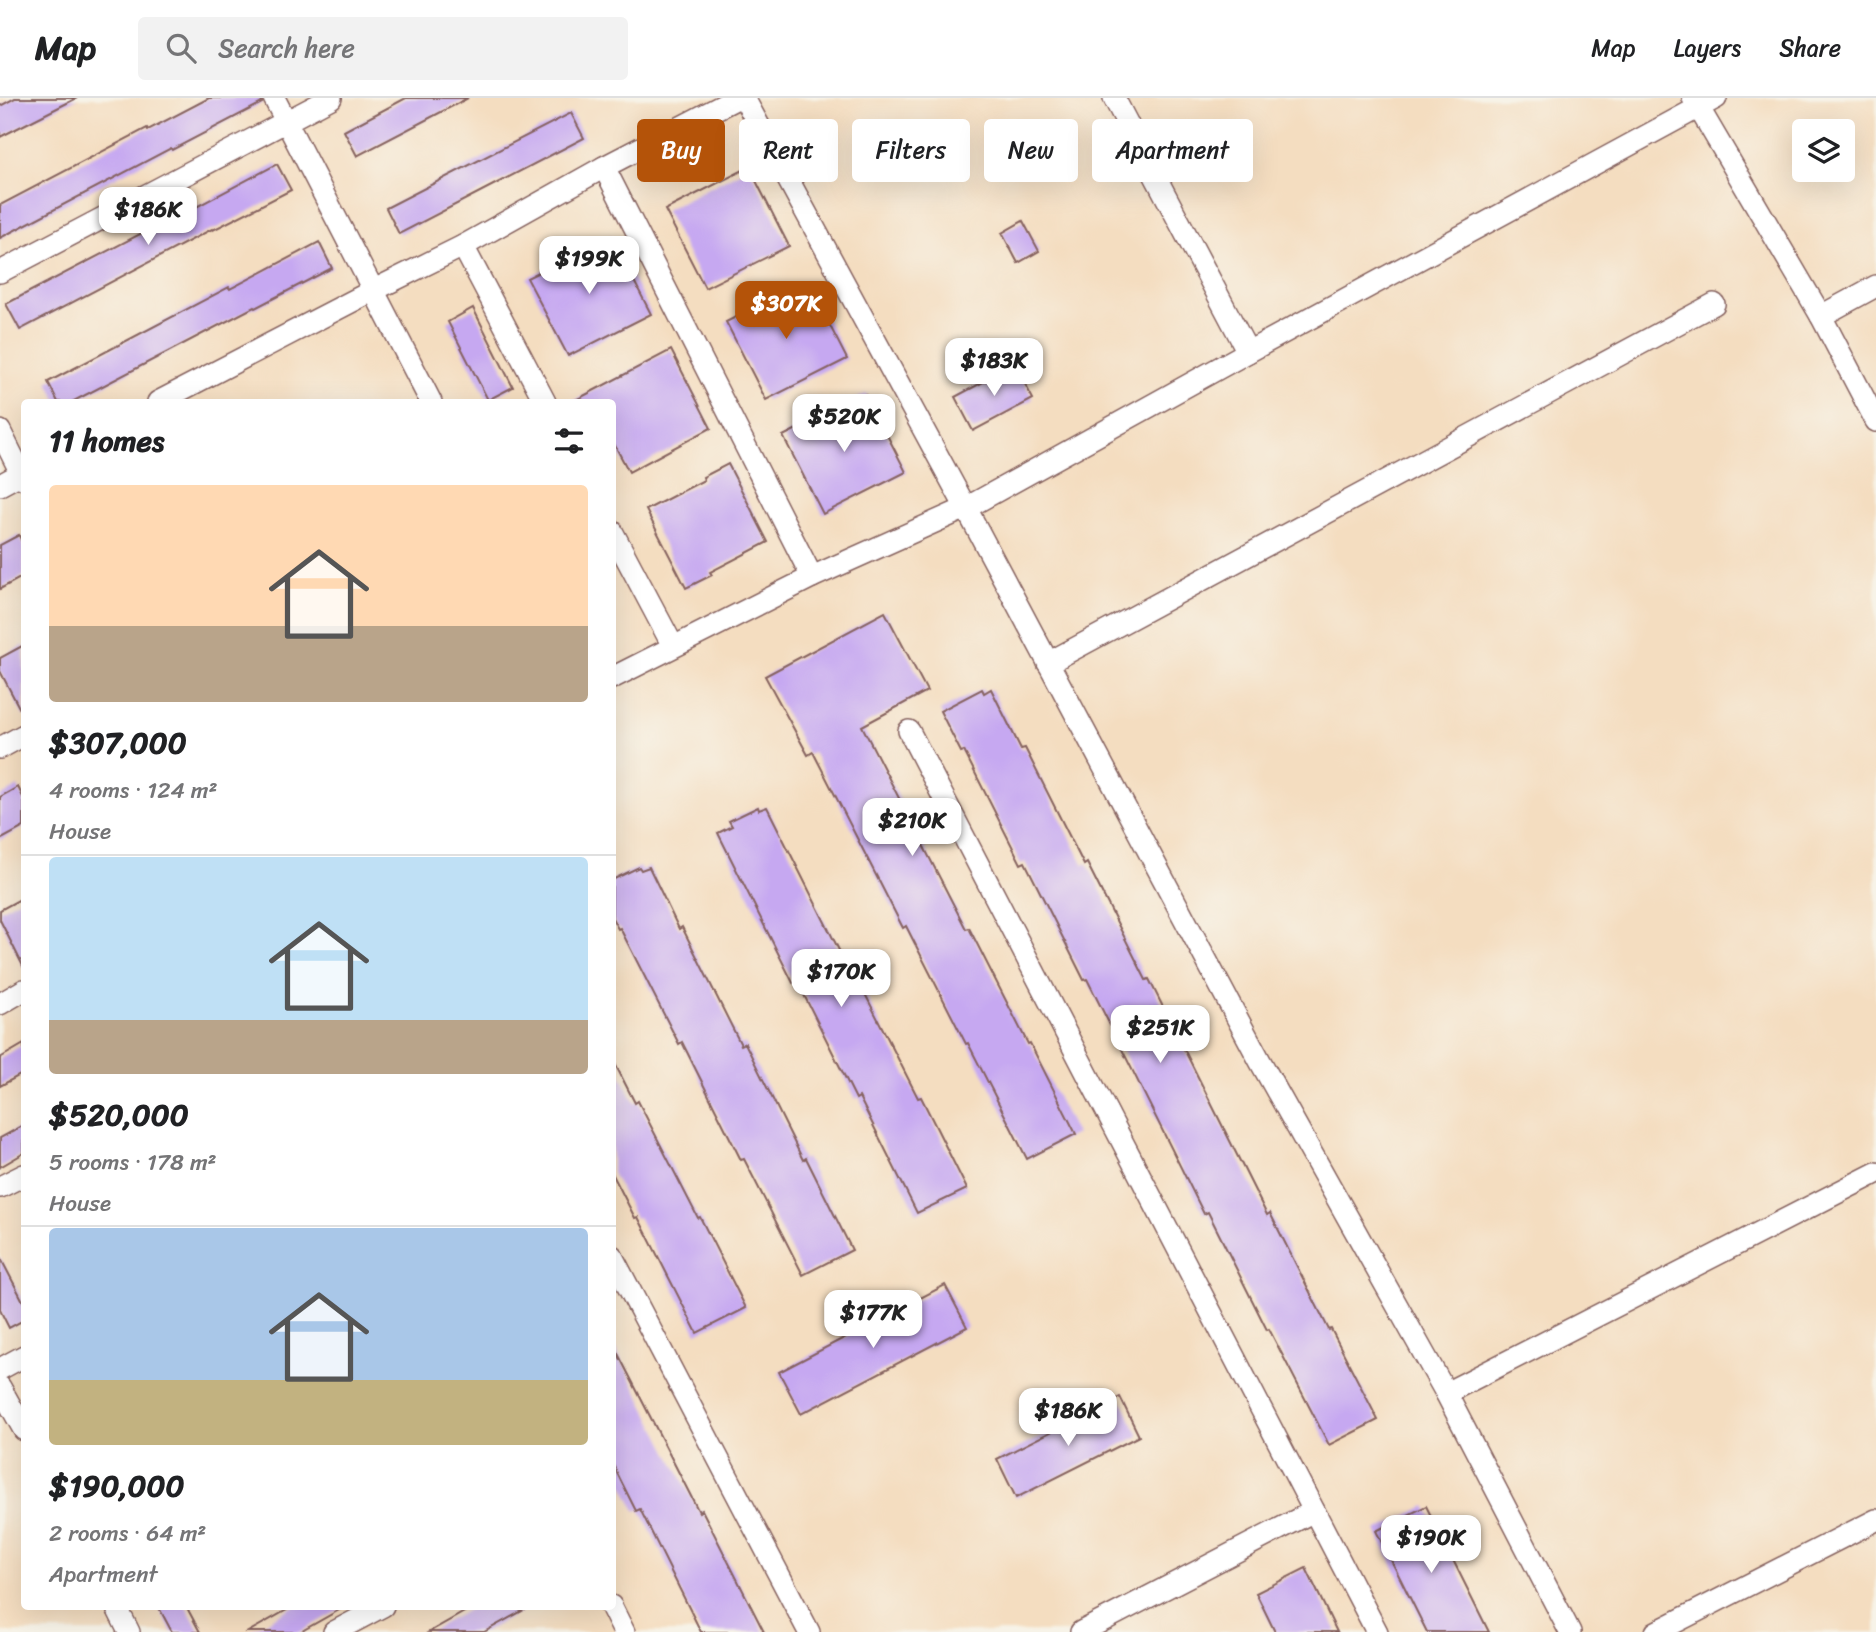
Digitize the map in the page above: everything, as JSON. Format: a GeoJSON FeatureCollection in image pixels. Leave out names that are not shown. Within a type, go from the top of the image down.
{"type":"FeatureCollection","features":[{"type":"Feature","properties":{"kind":"street"},"geometry":{"type":"LineString","coordinates":[[274,98],[429,399]]}},
{"type":"Feature","properties":{"kind":"street"},"geometry":{"type":"LineString","coordinates":[[0,272],[331,98]]}},
{"type":"Feature","properties":{"kind":"street"},"geometry":{"type":"LineString","coordinates":[[164,399],[463,246],[604,167],[737,98]]}},
{"type":"Feature","properties":{"kind":"street"},"geometry":{"type":"LineString","coordinates":[[744,98],[1260,1060],[1446,1393],[1570,1632]]}},
{"type":"Feature","properties":{"kind":"street"},"geometry":{"type":"LineString","coordinates":[[1115,98],[1248,352]]}},
{"type":"Feature","properties":{"kind":"street"},"geometry":{"type":"LineString","coordinates":[[616,676],[812,577],[966,508],[1702,101],[1876,421]]}},
{"type":"Feature","properties":{"kind":"street"},"geometry":{"type":"LineString","coordinates":[[604,167],[812,577]]}},
{"type":"Feature","properties":{"kind":"street"},"geometry":{"type":"LineString","coordinates":[[463,246],[543,399]]}},
{"type":"Feature","properties":{"kind":"street"},"geometry":{"type":"LineString","coordinates":[[1821,316],[1876,286]]}},
{"type":"Feature","properties":{"kind":"street"},"geometry":{"type":"LineString","coordinates":[[1048,663],[1714,304]]}},
{"type":"Feature","properties":{"kind":"street"},"geometry":{"type":"LineString","coordinates":[[0,431],[21,470]]}},
{"type":"Feature","properties":{"kind":"street"},"geometry":{"type":"LineString","coordinates":[[0,485],[21,476]]}},
{"type":"Feature","properties":{"kind":"street"},"geometry":{"type":"LineString","coordinates":[[616,539],[673,646]]}},
{"type":"Feature","properties":{"kind":"street"},"geometry":{"type":"LineString","coordinates":[[909,731],[1377,1632]]}},
{"type":"Feature","properties":{"kind":"street"},"geometry":{"type":"LineString","coordinates":[[0,748],[21,737]]}},
{"type":"Feature","properties":{"kind":"street"},"geometry":{"type":"LineString","coordinates":[[0,1004],[21,992]]}},
{"type":"Feature","properties":{"kind":"street"},"geometry":{"type":"LineString","coordinates":[[1446,1393],[1876,1173]]}},
{"type":"Feature","properties":{"kind":"street"},"geometry":{"type":"LineString","coordinates":[[0,1187],[21,1176]]}},
{"type":"Feature","properties":{"kind":"street"},"geometry":{"type":"LineString","coordinates":[[616,1264],[810,1632]]}},
{"type":"Feature","properties":{"kind":"street"},"geometry":{"type":"LineString","coordinates":[[0,1369],[21,1358]]}},
{"type":"Feature","properties":{"kind":"street"},"geometry":{"type":"LineString","coordinates":[[0,1387],[21,1425]]}},
{"type":"Feature","properties":{"kind":"street"},"geometry":{"type":"LineString","coordinates":[[1085,1631],[1314,1511]]}},
{"type":"Feature","properties":{"kind":"street"},"geometry":{"type":"LineString","coordinates":[[1656,1632],[1876,1520]]}},
{"type":"Feature","properties":{"kind":"street"},"geometry":{"type":"LineString","coordinates":[[118,1610],[129,1632]]}},
{"type":"Feature","properties":{"kind":"street"},"geometry":{"type":"LineString","coordinates":[[334,1632],[375,1610]]}},
{"type":"Feature","properties":{"kind":"street"},"geometry":{"type":"LineString","coordinates":[[613,1610],[624,1632]]}},
{"type":"Feature","properties":{"kind":"building"},"geometry":{"type":"Polygon","coordinates":[[[15,98],[77,98],[0,137],[0,106],[15,98]]]}},
{"type":"Feature","properties":{"kind":"building"},"geometry":{"type":"Polygon","coordinates":[[[209,98],[261,98],[262,103],[0,238],[0,205],[209,98]]]}},
{"type":"Feature","properties":{"kind":"building"},"geometry":{"type":"Polygon","coordinates":[[[406,98],[468,98],[357,156],[344,131],[406,98]]]}},
{"type":"Feature","properties":{"kind":"building"},"geometry":{"type":"Polygon","coordinates":[[[571,113],[584,138],[399,234],[386,208],[571,113]]]}},
{"type":"Feature","properties":{"kind":"building"},"geometry":{"type":"Polygon","coordinates":[[[277,164],[291,190],[20,330],[6,304],[277,164]]]}},
{"type":"Feature","properties":{"kind":"building"},"geometry":{"type":"Polygon","coordinates":[[[739,172],[739,182],[757,182],[789,246],[705,288],[665,210],[720,182],[725,182],[725,179],[739,172]]]}},
{"type":"Feature","properties":{"kind":"building"},"geometry":{"type":"Polygon","coordinates":[[[1023,221],[1039,251],[1018,263],[1002,233],[1023,221]]]}},
{"type":"Feature","properties":{"kind":"building"},"geometry":{"type":"Polygon","coordinates":[[[611,236],[651,314],[568,356],[527,278],[611,236]]]}},
{"type":"Feature","properties":{"kind":"building"},"geometry":{"type":"Polygon","coordinates":[[[319,242],[332,268],[78,399],[56,399],[48,382],[229,287],[230,289],[319,242]]]}},
{"type":"Feature","properties":{"kind":"building"},"geometry":{"type":"Polygon","coordinates":[[[807,281],[847,359],[766,400],[726,322],[807,281]]]}},
{"type":"Feature","properties":{"kind":"building"},"geometry":{"type":"Polygon","coordinates":[[[473,308],[513,387],[487,399],[448,322],[473,308]]]}},
{"type":"Feature","properties":{"kind":"building"},"geometry":{"type":"Polygon","coordinates":[[[671,350],[711,428],[629,472],[616,448],[616,399],[578,399],[671,350]]]}},
{"type":"Feature","properties":{"kind":"building"},"geometry":{"type":"Polygon","coordinates":[[[1015,365],[1033,399],[973,431],[955,397],[1015,365]]]}},
{"type":"Feature","properties":{"kind":"building"},"geometry":{"type":"Polygon","coordinates":[[[866,394],[906,472],[823,514],[783,436],[866,394]]]}},
{"type":"Feature","properties":{"kind":"building"},"geometry":{"type":"Polygon","coordinates":[[[728,464],[768,542],[710,572],[712,575],[686,588],[646,510],[704,480],[703,477],[728,464]]]}},
{"type":"Feature","properties":{"kind":"building"},"geometry":{"type":"Polygon","coordinates":[[[19,535],[21,539],[21,578],[0,589],[0,545],[19,535]]]}},
{"type":"Feature","properties":{"kind":"building"},"geometry":{"type":"Polygon","coordinates":[[[885,612],[927,691],[862,726],[966,929],[969,928],[1076,1134],[1027,1159],[906,926],[903,928],[813,752],[808,755],[765,676],[885,612]]]}},
{"type":"Feature","properties":{"kind":"building"},"geometry":{"type":"Polygon","coordinates":[[[21,647],[21,711],[0,671],[0,658],[21,647]]]}},
{"type":"Feature","properties":{"kind":"building"},"geometry":{"type":"Polygon","coordinates":[[[982,689],[984,693],[991,689],[1021,749],[1025,748],[1084,865],[1087,863],[1146,980],[1149,979],[1267,1215],[1270,1213],[1378,1420],[1329,1445],[1208,1212],[1204,1214],[1087,979],[1084,980],[1025,862],[1021,864],[964,751],[961,752],[940,711],[982,689]]]}},
{"type":"Feature","properties":{"kind":"building"},"geometry":{"type":"Polygon","coordinates":[[[18,787],[21,793],[21,829],[0,840],[0,797],[18,787]]]}},
{"type":"Feature","properties":{"kind":"building"},"geometry":{"type":"Polygon","coordinates":[[[758,807],[759,810],[767,807],[856,984],[859,982],[967,1189],[917,1213],[797,981],[793,983],[718,833],[732,826],[729,821],[758,807]]]}},
{"type":"Feature","properties":{"kind":"building"},"geometry":{"type":"Polygon","coordinates":[[[639,867],[641,870],[649,867],[679,929],[682,927],[741,1045],[745,1043],[803,1160],[806,1158],[852,1250],[803,1275],[682,1042],[679,1044],[620,928],[616,925],[616,878],[639,867]]]}},
{"type":"Feature","properties":{"kind":"building"},"geometry":{"type":"Polygon","coordinates":[[[21,899],[21,962],[0,920],[0,910],[21,899]]]}},
{"type":"Feature","properties":{"kind":"building"},"geometry":{"type":"Polygon","coordinates":[[[21,1046],[21,1075],[0,1086],[0,1058],[21,1046]]]}},
{"type":"Feature","properties":{"kind":"building"},"geometry":{"type":"Polygon","coordinates":[[[616,1066],[635,1103],[638,1101],[746,1308],[697,1333],[638,1217],[635,1218],[616,1181],[616,1066]]]}},
{"type":"Feature","properties":{"kind":"building"},"geometry":{"type":"Polygon","coordinates":[[[21,1127],[21,1155],[0,1167],[0,1138],[21,1127]]]}},
{"type":"Feature","properties":{"kind":"building"},"geometry":{"type":"Polygon","coordinates":[[[0,1257],[21,1297],[21,1322],[9,1328],[0,1310],[0,1257]]]}},
{"type":"Feature","properties":{"kind":"building"},"geometry":{"type":"Polygon","coordinates":[[[945,1285],[967,1327],[801,1414],[779,1372],[945,1285]]]}},
{"type":"Feature","properties":{"kind":"building"},"geometry":{"type":"Polygon","coordinates":[[[616,1350],[764,1632],[701,1632],[640,1509],[636,1511],[616,1471],[616,1350]]]}},
{"type":"Feature","properties":{"kind":"building"},"geometry":{"type":"Polygon","coordinates":[[[1120,1397],[1139,1436],[1016,1498],[997,1459],[1120,1397]]]}},
{"type":"Feature","properties":{"kind":"building"},"geometry":{"type":"Polygon","coordinates":[[[1426,1506],[1489,1632],[1427,1632],[1376,1531],[1426,1506]]]}},
{"type":"Feature","properties":{"kind":"building"},"geometry":{"type":"Polygon","coordinates":[[[1306,1568],[1337,1632],[1275,1632],[1256,1593],[1306,1568]]]}},
{"type":"Feature","properties":{"kind":"building"},"geometry":{"type":"Polygon","coordinates":[[[160,1610],[188,1610],[200,1632],[172,1632],[160,1610]]]}},
{"type":"Feature","properties":{"kind":"building"},"geometry":{"type":"Polygon","coordinates":[[[287,1610],[339,1610],[300,1632],[248,1632],[287,1610]]]}},
{"type":"Feature","properties":{"kind":"building"},"geometry":{"type":"Polygon","coordinates":[[[468,1610],[524,1610],[484,1632],[429,1632],[468,1610]]]}}]}
